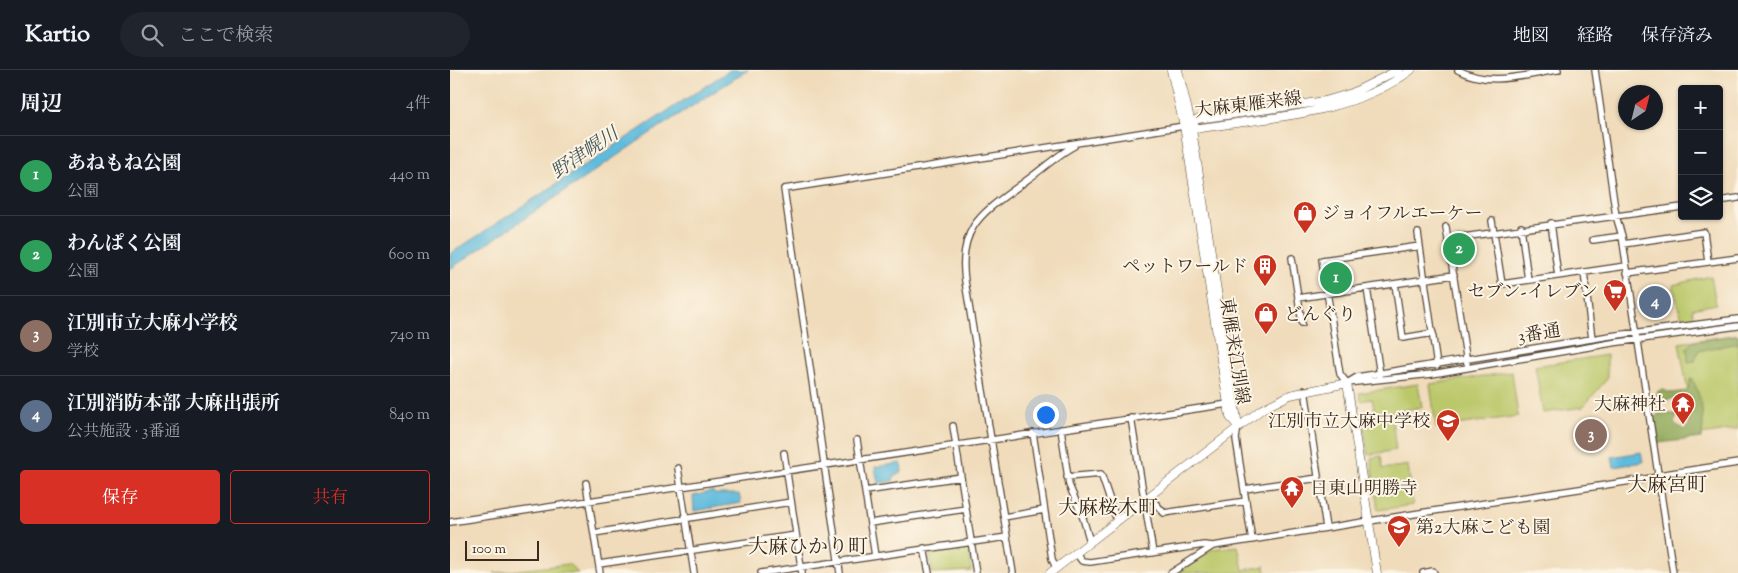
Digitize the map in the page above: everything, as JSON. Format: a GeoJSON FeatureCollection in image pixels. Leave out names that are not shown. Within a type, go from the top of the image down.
{"type":"FeatureCollection","features":[{"type":"Feature","properties":{"kind":"main road","name":"東雁来江別線"},"geometry":{"type":"LineString","coordinates":[[1171,70],[1189,125],[1230,417],[1238,426]]}},
{"type":"Feature","properties":{"kind":"main road","name":"東雁来江別線"},"geometry":{"type":"LineString","coordinates":[[1178,70],[1189,125],[1238,426]]}},
{"type":"Feature","properties":{"kind":"main road","name":"大麻東雁来線"},"geometry":{"type":"LineString","coordinates":[[1189,125],[1198,119],[1325,101],[1352,93],[1398,70]]}},
{"type":"Feature","properties":{"kind":"main road","name":"大麻東雁来線"},"geometry":{"type":"LineString","coordinates":[[1189,125],[1200,128],[1300,113],[1347,103],[1378,90],[1411,70]]}},
{"type":"Feature","properties":{"kind":"main road","name":"3番通"},"geometry":{"type":"LineString","coordinates":[[1050,573],[1238,426],[1273,402],[1305,390],[1347,383]]}},
{"type":"Feature","properties":{"kind":"main road"},"geometry":{"type":"LineString","coordinates":[[1347,383],[1377,573]]}},
{"type":"Feature","properties":{"kind":"street"},"geometry":{"type":"LineString","coordinates":[[1458,70],[1470,76],[1491,80],[1558,70]]}},
{"type":"Feature","properties":{"kind":"street"},"geometry":{"type":"LineString","coordinates":[[1595,70],[1616,216],[1622,236],[1673,573]]}},
{"type":"Feature","properties":{"kind":"street"},"geometry":{"type":"LineString","coordinates":[[840,573],[784,189],[1085,143],[1189,125]]}},
{"type":"Feature","properties":{"kind":"street"},"geometry":{"type":"LineString","coordinates":[[1013,573],[964,274],[963,253],[976,220],[1067,150],[1085,143]]}},
{"type":"Feature","properties":{"kind":"street"},"geometry":{"type":"LineString","coordinates":[[1723,200],[1738,198]]}},
{"type":"Feature","properties":{"kind":"street"},"geometry":{"type":"LineString","coordinates":[[1448,239],[1521,227],[1678,207]]}},
{"type":"Feature","properties":{"kind":"street"},"geometry":{"type":"LineString","coordinates":[[1492,220],[1502,284],[1626,266]]}},
{"type":"Feature","properties":{"kind":"street"},"geometry":{"type":"LineString","coordinates":[[1551,223],[1558,276]]}},
{"type":"Feature","properties":{"kind":"street"},"geometry":{"type":"LineString","coordinates":[[1446,227],[1468,368]]}},
{"type":"Feature","properties":{"kind":"street"},"geometry":{"type":"LineString","coordinates":[[1521,227],[1528,280]]}},
{"type":"Feature","properties":{"kind":"street"},"geometry":{"type":"LineString","coordinates":[[1623,244],[1704,232],[1708,262]]}},
{"type":"Feature","properties":{"kind":"street"},"geometry":{"type":"LineString","coordinates":[[1418,233],[1438,373]]}},
{"type":"Feature","properties":{"kind":"street"},"geometry":{"type":"LineString","coordinates":[[1593,240],[1622,236]]}},
{"type":"Feature","properties":{"kind":"street"},"geometry":{"type":"LineString","coordinates":[[1347,383],[1340,374],[1322,260],[1420,246]]}},
{"type":"Feature","properties":{"kind":"street"},"geometry":{"type":"LineString","coordinates":[[1292,258],[1302,323]]}},
{"type":"Feature","properties":{"kind":"street"},"geometry":{"type":"LineString","coordinates":[[1627,273],[1738,258]]}},
{"type":"Feature","properties":{"kind":"street"},"geometry":{"type":"LineString","coordinates":[[1584,272],[1592,339]]}},
{"type":"Feature","properties":{"kind":"street"},"geometry":{"type":"LineString","coordinates":[[1298,298],[1454,275]]}},
{"type":"Feature","properties":{"kind":"street"},"geometry":{"type":"LineString","coordinates":[[1396,284],[1403,338],[1433,333]]}},
{"type":"Feature","properties":{"kind":"street"},"geometry":{"type":"LineString","coordinates":[[1367,288],[1380,381]]}},
{"type":"Feature","properties":{"kind":"street","name":"3番通"},"geometry":{"type":"LineString","coordinates":[[1347,383],[1357,377],[1379,373],[1636,332],[1738,319]]}},
{"type":"Feature","properties":{"kind":"street","name":"3番通"},"geometry":{"type":"LineString","coordinates":[[1347,383],[1380,381],[1438,373],[1637,340],[1738,326]]}},
{"type":"Feature","properties":{"kind":"street"},"geometry":{"type":"LineString","coordinates":[[1305,390],[1326,528]]}},
{"type":"Feature","properties":{"kind":"street"},"geometry":{"type":"LineString","coordinates":[[450,522],[991,438],[1228,404]]}},
{"type":"Feature","properties":{"kind":"street"},"geometry":{"type":"LineString","coordinates":[[1131,418],[1146,498],[1153,553]]}},
{"type":"Feature","properties":{"kind":"street"},"geometry":{"type":"LineString","coordinates":[[953,426],[973,541],[976,573]]}},
{"type":"Feature","properties":{"kind":"street"},"geometry":{"type":"LineString","coordinates":[[1238,426],[1236,439],[1252,540]]}},
{"type":"Feature","properties":{"kind":"street"},"geometry":{"type":"LineString","coordinates":[[1061,429],[1068,477],[1090,542]]}},
{"type":"Feature","properties":{"kind":"street"},"geometry":{"type":"LineString","coordinates":[[1032,433],[1052,559],[1056,568]]}},
{"type":"Feature","properties":{"kind":"street"},"geometry":{"type":"LineString","coordinates":[[857,440],[875,556]]}},
{"type":"Feature","properties":{"kind":"street"},"geometry":{"type":"LineString","coordinates":[[784,453],[801,570]]}},
{"type":"Feature","properties":{"kind":"street"},"geometry":{"type":"LineString","coordinates":[[1076,553],[1082,561],[1090,562],[1213,546],[1738,463]]}},
{"type":"Feature","properties":{"kind":"street"},"geometry":{"type":"LineString","coordinates":[[678,468],[694,573]]}},
{"type":"Feature","properties":{"kind":"street"},"geometry":{"type":"LineString","coordinates":[[1068,477],[1101,474],[1117,521]]}},
{"type":"Feature","properties":{"kind":"street"},"geometry":{"type":"LineString","coordinates":[[865,491],[961,477]]}},
{"type":"Feature","properties":{"kind":"street"},"geometry":{"type":"LineString","coordinates":[[1245,489],[1318,478]]}},
{"type":"Feature","properties":{"kind":"street"},"geometry":{"type":"LineString","coordinates":[[586,483],[600,573]]}},
{"type":"Feature","properties":{"kind":"street"},"geometry":{"type":"LineString","coordinates":[[1146,498],[1164,513],[1246,502]]}},
{"type":"Feature","properties":{"kind":"street"},"geometry":{"type":"LineString","coordinates":[[594,533],[791,502]]}},
{"type":"Feature","properties":{"kind":"street"},"geometry":{"type":"LineString","coordinates":[[870,523],[966,508]]}},
{"type":"Feature","properties":{"kind":"street"},"geometry":{"type":"LineString","coordinates":[[1004,517],[1044,510]]}},
{"type":"Feature","properties":{"kind":"street"},"geometry":{"type":"LineString","coordinates":[[599,564],[796,535]]}},
{"type":"Feature","properties":{"kind":"street"},"geometry":{"type":"LineString","coordinates":[[762,573],[801,570],[838,561],[1007,537]]}},
{"type":"Feature","properties":{"kind":"street"},"geometry":{"type":"LineString","coordinates":[[1171,573],[1213,546]]}},
{"type":"Feature","properties":{"kind":"street"},"geometry":{"type":"LineString","coordinates":[[924,548],[929,573]]}},
{"type":"Feature","properties":{"kind":"street"},"geometry":{"type":"LineString","coordinates":[[1423,573],[1434,573]]}},
{"type":"Feature","properties":{"kind":"green space"},"geometry":{"type":"Polygon","coordinates":[[[1465,238],[1467,254],[1453,255],[1452,244],[1455,240],[1465,238]]]}},
{"type":"Feature","properties":{"kind":"green space"},"geometry":{"type":"Polygon","coordinates":[[[1342,260],[1345,288],[1330,291],[1327,269],[1333,268],[1332,261],[1342,260]]]}},
{"type":"Feature","properties":{"kind":"green space"},"geometry":{"type":"Polygon","coordinates":[[[1711,276],[1716,304],[1692,309],[1695,320],[1683,323],[1673,285],[1711,276]]]}},
{"type":"Feature","properties":{"kind":"green space"},"geometry":{"type":"Polygon","coordinates":[[[1738,334],[1738,429],[1696,436],[1679,343],[1738,334]]]}},
{"type":"Feature","properties":{"kind":"green space"},"geometry":{"type":"Polygon","coordinates":[[[1738,335],[1738,343],[1698,351],[1695,361],[1688,362],[1687,348],[1692,342],[1738,335]]]}},
{"type":"Feature","properties":{"kind":"green space"},"geometry":{"type":"Polygon","coordinates":[[[1607,355],[1607,379],[1583,407],[1543,413],[1535,366],[1607,355]]]}},
{"type":"Feature","properties":{"kind":"green space"},"geometry":{"type":"Polygon","coordinates":[[[1512,372],[1518,416],[1436,428],[1430,384],[1512,372]]]}},
{"type":"Feature","properties":{"kind":"green space"},"geometry":{"type":"Polygon","coordinates":[[[1691,378],[1695,384],[1702,407],[1703,423],[1701,438],[1658,443],[1654,419],[1658,414],[1678,414],[1674,423],[1684,430],[1689,425],[1688,410],[1678,397],[1661,402],[1656,407],[1654,402],[1658,391],[1664,390],[1670,393],[1687,391],[1691,378]]]}},
{"type":"Feature","properties":{"kind":"green space"},"geometry":{"type":"Polygon","coordinates":[[[1418,384],[1422,407],[1391,412],[1396,450],[1368,455],[1362,415],[1375,412],[1372,399],[1361,401],[1359,393],[1418,384]]]}},
{"type":"Feature","properties":{"kind":"green space"},"geometry":{"type":"Polygon","coordinates":[[[1381,456],[1383,469],[1408,465],[1413,505],[1378,510],[1371,458],[1381,456]]]}},
{"type":"Feature","properties":{"kind":"green space"},"geometry":{"type":"Polygon","coordinates":[[[966,544],[969,547],[971,571],[932,573],[930,556],[933,550],[966,544]]]}},
{"type":"Feature","properties":{"kind":"green space"},"geometry":{"type":"Polygon","coordinates":[[[1238,546],[1243,570],[1265,566],[1266,573],[1177,573],[1212,549],[1238,546]]]}},
{"type":"Feature","properties":{"kind":"green space"},"geometry":{"type":"Polygon","coordinates":[[[569,564],[578,573],[494,573],[569,564]]]}},
{"type":"Feature","properties":{"kind":"water"},"geometry":{"type":"Polygon","coordinates":[[[730,70],[748,70],[649,134],[450,269],[450,254],[730,70]]]}},
{"type":"Feature","properties":{"kind":"water"},"geometry":{"type":"Polygon","coordinates":[[[1641,452],[1643,462],[1614,467],[1612,457],[1641,452]]]}},
{"type":"Feature","properties":{"kind":"water"},"geometry":{"type":"Polygon","coordinates":[[[901,463],[902,472],[894,477],[893,481],[878,483],[875,467],[901,463]]]}},
{"type":"Feature","properties":{"kind":"water"},"geometry":{"type":"Polygon","coordinates":[[[713,491],[714,494],[739,494],[741,503],[694,511],[693,496],[713,491]]]}},
{"type":"Feature","properties":{"kind":"place","name":"ジョイフルエーケー"},"geometry":{"type":"Point","coordinates":[1305,234]}},
{"type":"Feature","properties":{"kind":"place","name":"わんぱく公園"},"geometry":{"type":"Point","coordinates":[1459,249]}},
{"type":"Feature","properties":{"kind":"place","name":"あねもね公園"},"geometry":{"type":"Point","coordinates":[1336,278]}},
{"type":"Feature","properties":{"kind":"place","name":"ペットワールド"},"geometry":{"type":"Point","coordinates":[1265,287]}},
{"type":"Feature","properties":{"kind":"place","name":"江別消防本部 大麻出張所"},"geometry":{"type":"Point","coordinates":[1655,302]}},
{"type":"Feature","properties":{"kind":"place","name":"セブン-イレブン"},"geometry":{"type":"Point","coordinates":[1615,312]}},
{"type":"Feature","properties":{"kind":"place","name":"どんぐり"},"geometry":{"type":"Point","coordinates":[1266,335]}},
{"type":"Feature","properties":{"kind":"place","name":"大麻神社"},"geometry":{"type":"Point","coordinates":[1683,425]}},
{"type":"Feature","properties":{"kind":"place","name":"江別市立大麻小学校"},"geometry":{"type":"Point","coordinates":[1591,435]}},
{"type":"Feature","properties":{"kind":"place","name":"江別市立大麻中学校"},"geometry":{"type":"Point","coordinates":[1448,442]}},
{"type":"Feature","properties":{"kind":"place","name":"日東山明勝寺"},"geometry":{"type":"Point","coordinates":[1292,509]}},
{"type":"Feature","properties":{"kind":"place","name":"第2大麻こども園"},"geometry":{"type":"Point","coordinates":[1399,548]}},
{"type":"Feature","properties":{"kind":"district","name":"大麻宮町"},"geometry":{"type":"Point","coordinates":[1667,484]}},
{"type":"Feature","properties":{"kind":"district","name":"大麻桜木町"},"geometry":{"type":"Point","coordinates":[1108,507]}},
{"type":"Feature","properties":{"kind":"district","name":"大麻ひかり町"},"geometry":{"type":"Point","coordinates":[808,546]}},
{"type":"Feature","properties":{"kind":"water label","name":"野津幌川"},"geometry":{"type":"Point","coordinates":[584,152]}}]}
